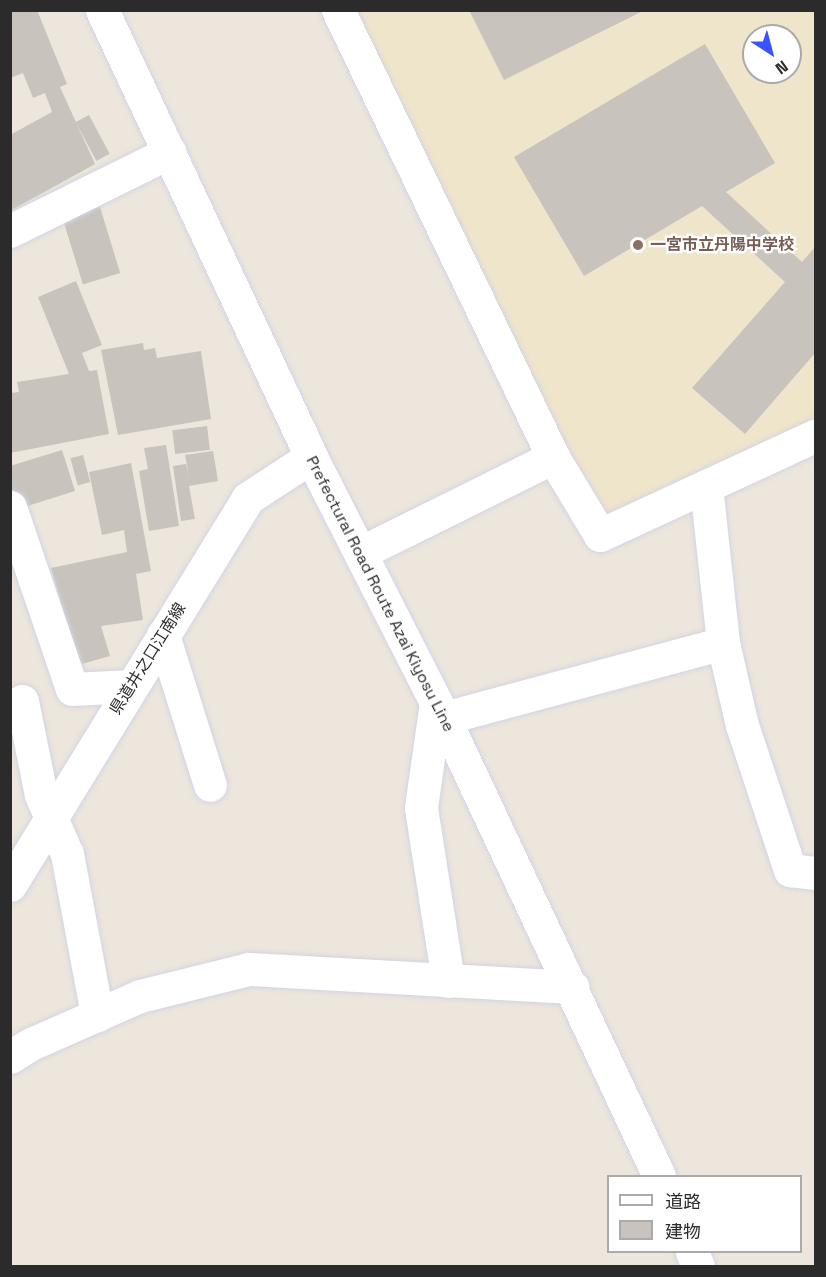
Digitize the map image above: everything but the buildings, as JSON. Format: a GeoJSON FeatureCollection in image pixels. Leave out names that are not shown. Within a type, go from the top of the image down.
{"type":"FeatureCollection","features":[{"type":"Feature","properties":{"kind":"street","name":"Prefectural Road Route Azai Kiyosu Line"},"geometry":{"type":"LineString","coordinates":[[102,10],[310,457],[440,710],[573,987],[659,1175]]}},
{"type":"Feature","properties":{"kind":"street"},"geometry":{"type":"LineString","coordinates":[[338,10],[553,457],[600,536],[816,435]]}},
{"type":"Feature","properties":{"kind":"street"},"geometry":{"type":"LineString","coordinates":[[10,231],[170,152]]}},
{"type":"Feature","properties":{"kind":"street","name":"県道井之口江南線"},"geometry":{"type":"LineString","coordinates":[[10,885],[249,498],[310,457]]}},
{"type":"Feature","properties":{"kind":"street"},"geometry":{"type":"LineString","coordinates":[[360,553],[553,457]]}},
{"type":"Feature","properties":{"kind":"street"},"geometry":{"type":"LineString","coordinates":[[706,486],[723,644],[742,725],[790,870],[816,873]]}},
{"type":"Feature","properties":{"kind":"street"},"geometry":{"type":"LineString","coordinates":[[10,507],[72,689]]}},
{"type":"Feature","properties":{"kind":"street"},"geometry":{"type":"LineString","coordinates":[[163,635],[210,785]]}},
{"type":"Feature","properties":{"kind":"street"},"geometry":{"type":"LineString","coordinates":[[448,981],[422,808],[440,710],[723,644]]}},
{"type":"Feature","properties":{"kind":"street"},"geometry":{"type":"LineString","coordinates":[[97,1015],[67,854],[53,815],[41,795],[16,703],[72,689],[132,686]]}},
{"type":"Feature","properties":{"kind":"street"},"geometry":{"type":"LineString","coordinates":[[10,1057],[31,1044],[140,996],[249,969],[573,987]]}},
{"type":"Feature","properties":{"kind":"shaded area","name":"一宮市立丹陽中学校"},"geometry":{"type":"Polygon","coordinates":[[[336,11],[815,11],[815,419],[604,516],[336,11]]]}},
{"type":"Feature","properties":{"kind":"place","name":"一宮市立丹陽中学校"},"geometry":{"type":"Point","coordinates":[638,245]}}]}
